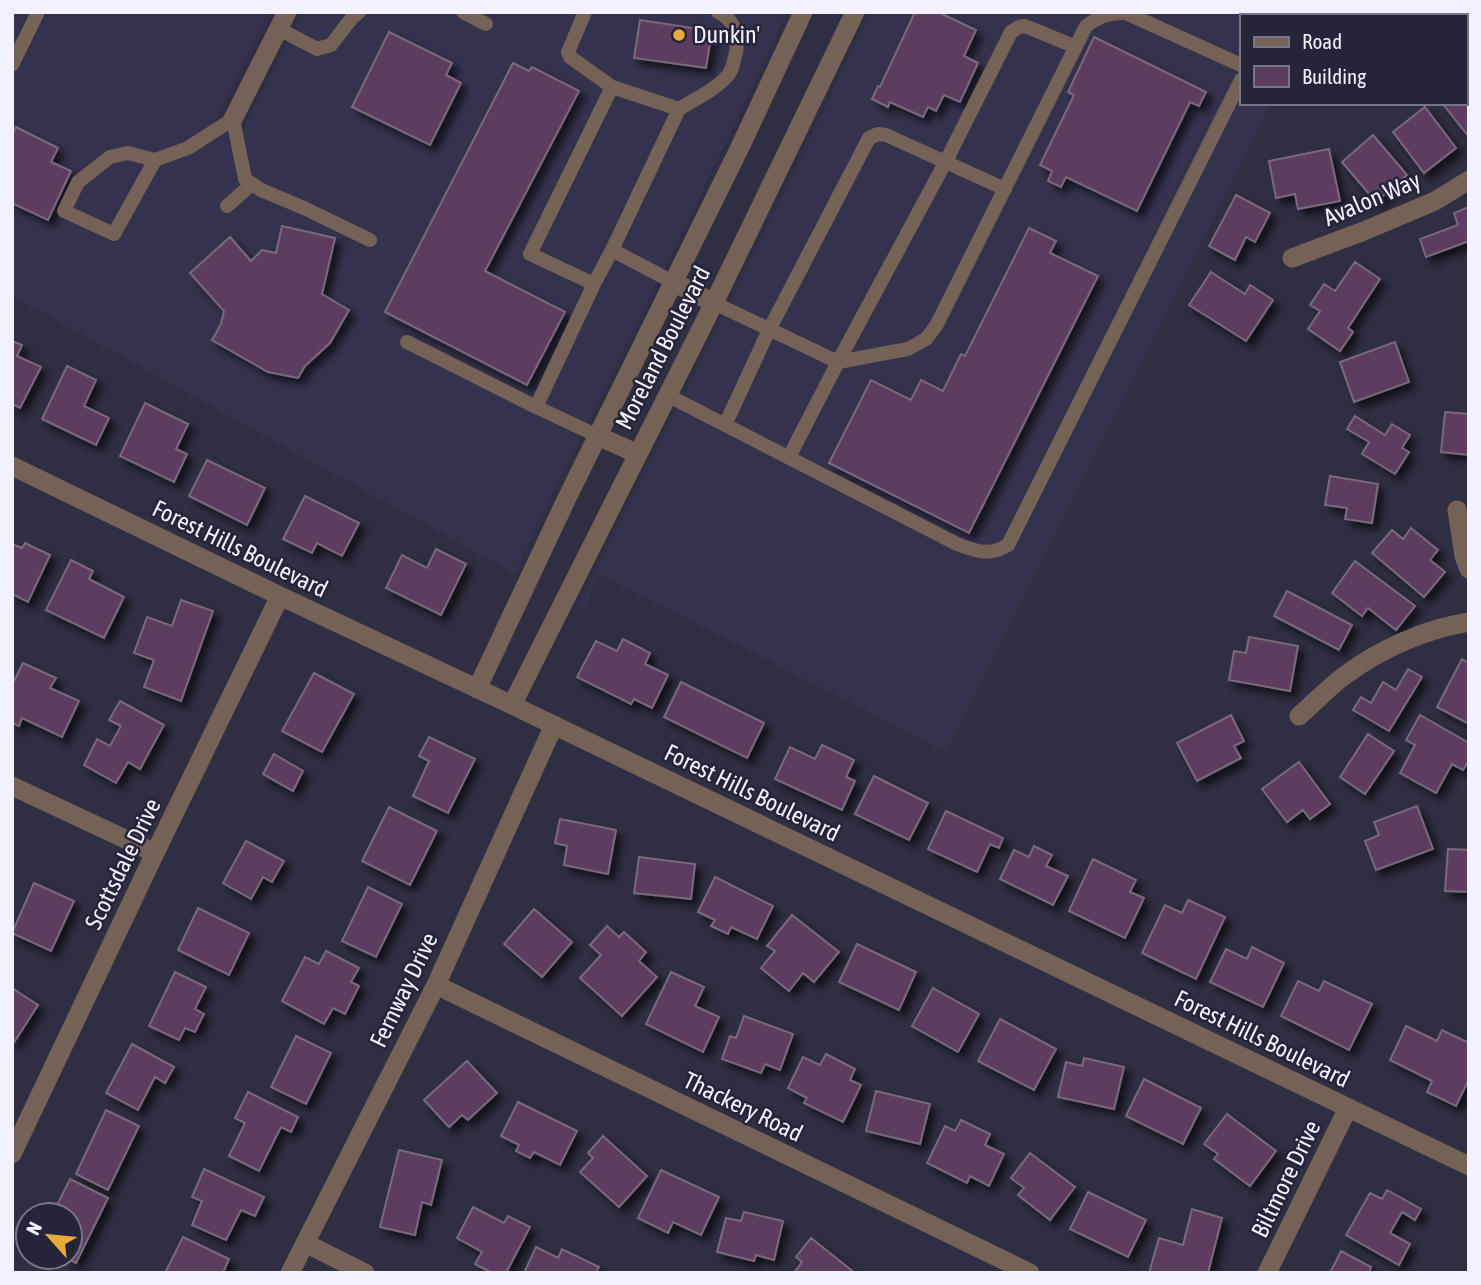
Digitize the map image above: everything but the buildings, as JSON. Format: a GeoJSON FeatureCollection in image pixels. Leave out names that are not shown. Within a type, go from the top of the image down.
{"type":"FeatureCollection","features":[{"type":"Feature","properties":{"kind":"street","name":"Moreland Boulevard"},"geometry":{"type":"LineString","coordinates":[[477,689],[803,12]]}},
{"type":"Feature","properties":{"kind":"street","name":"Moreland Boulevard"},"geometry":{"type":"LineString","coordinates":[[512,705],[714,303],[855,12]]}},
{"type":"Feature","properties":{"kind":"street"},"geometry":{"type":"LineString","coordinates":[[233,119],[283,20]]}},
{"type":"Feature","properties":{"kind":"street","name":"Avalon Way"},"geometry":{"type":"LineString","coordinates":[[1292,258],[1435,201],[1469,180]]}},
{"type":"Feature","properties":{"kind":"street"},"geometry":{"type":"LineString","coordinates":[[673,282],[714,303]]}},
{"type":"Feature","properties":{"kind":"street"},"geometry":{"type":"LineString","coordinates":[[598,436],[638,454]]}},
{"type":"Feature","properties":{"kind":"street","name":"Forest Hills Boulevard"},"geometry":{"type":"LineString","coordinates":[[12,466],[1469,1166]]}},
{"type":"Feature","properties":{"kind":"street"},"geometry":{"type":"LineString","coordinates":[[1457,510],[1464,556],[1469,569]]}},
{"type":"Feature","properties":{"kind":"street","name":"Scottsdale Drive"},"geometry":{"type":"LineString","coordinates":[[12,1154],[21,1113],[155,853],[280,596]]}},
{"type":"Feature","properties":{"kind":"street"},"geometry":{"type":"LineString","coordinates":[[1299,716],[1344,676],[1386,649],[1446,626],[1469,622]]}},
{"type":"Feature","properties":{"kind":"street","name":"Fernway Drive"},"geometry":{"type":"LineString","coordinates":[[290,1273],[436,985],[554,726]]}},
{"type":"Feature","properties":{"kind":"street"},"geometry":{"type":"LineString","coordinates":[[12,786],[155,853]]}},
{"type":"Feature","properties":{"kind":"street","name":"Thackery Road"},"geometry":{"type":"LineString","coordinates":[[436,985],[1030,1273]]}},
{"type":"Feature","properties":{"kind":"street","name":"Biltmore Drive"},"geometry":{"type":"LineString","coordinates":[[1267,1273],[1348,1108]]}},
{"type":"Feature","properties":{"kind":"street"},"geometry":{"type":"LineString","coordinates":[[305,1243],[365,1273]]}},
{"type":"Feature","properties":{"kind":"lane"},"geometry":{"type":"LineString","coordinates":[[12,65],[38,12]]}},
{"type":"Feature","properties":{"kind":"lane"},"geometry":{"type":"LineString","coordinates":[[283,20],[317,49],[331,45],[359,12]]}},
{"type":"Feature","properties":{"kind":"lane"},"geometry":{"type":"LineString","coordinates":[[463,12],[486,24]]}},
{"type":"Feature","properties":{"kind":"lane"},"geometry":{"type":"LineString","coordinates":[[585,12],[568,52],[570,57],[612,87],[679,109]]}},
{"type":"Feature","properties":{"kind":"lane"},"geometry":{"type":"LineString","coordinates":[[536,407],[679,109],[718,84],[730,72],[738,40],[734,24],[718,12]]}},
{"type":"Feature","properties":{"kind":"lane"},"geometry":{"type":"LineString","coordinates":[[714,303],[838,362],[908,349],[926,339],[936,326],[1086,26],[1101,16],[1114,12],[1126,13],[1240,65]]}},
{"type":"Feature","properties":{"kind":"lane"},"geometry":{"type":"LineString","coordinates":[[789,457],[946,161],[1011,32],[1025,26],[1076,47]]}},
{"type":"Feature","properties":{"kind":"lane"},"geometry":{"type":"LineString","coordinates":[[667,395],[957,544],[982,552],[999,550],[1008,545],[1240,82]]}},
{"type":"Feature","properties":{"kind":"lane"},"geometry":{"type":"LineString","coordinates":[[594,284],[530,254],[612,87]]}},
{"type":"Feature","properties":{"kind":"lane"},"geometry":{"type":"LineString","coordinates":[[155,160],[114,234],[64,211],[78,182],[110,157],[128,153],[155,160],[188,148],[233,119],[245,179],[261,190],[370,240]]}},
{"type":"Feature","properties":{"kind":"lane"},"geometry":{"type":"LineString","coordinates":[[725,425],[769,330],[869,138],[878,134],[886,135],[1005,188]]}},
{"type":"Feature","properties":{"kind":"lane"},"geometry":{"type":"LineString","coordinates":[[228,206],[252,184]]}},
{"type":"Feature","properties":{"kind":"lane"},"geometry":{"type":"LineString","coordinates":[[611,250],[673,282]]}},
{"type":"Feature","properties":{"kind":"lane"},"geometry":{"type":"LineString","coordinates":[[407,342],[598,436]]}},
{"type":"Feature","properties":{"kind":"shaded area"},"geometry":{"type":"Polygon","coordinates":[[[12,12],[271,12],[214,123],[239,136],[303,12],[787,12],[728,139],[515,574],[12,296],[12,12]]]}},
{"type":"Feature","properties":{"kind":"shaded area"},"geometry":{"type":"Polygon","coordinates":[[[871,12],[1318,12],[1240,14],[1240,105],[1271,105],[946,752],[599,574],[584,612],[577,608],[732,299],[871,12]]]}},
{"type":"Feature","properties":{"kind":"place","name":"Dunkin'"},"geometry":{"type":"Point","coordinates":[679,35]}}]}
